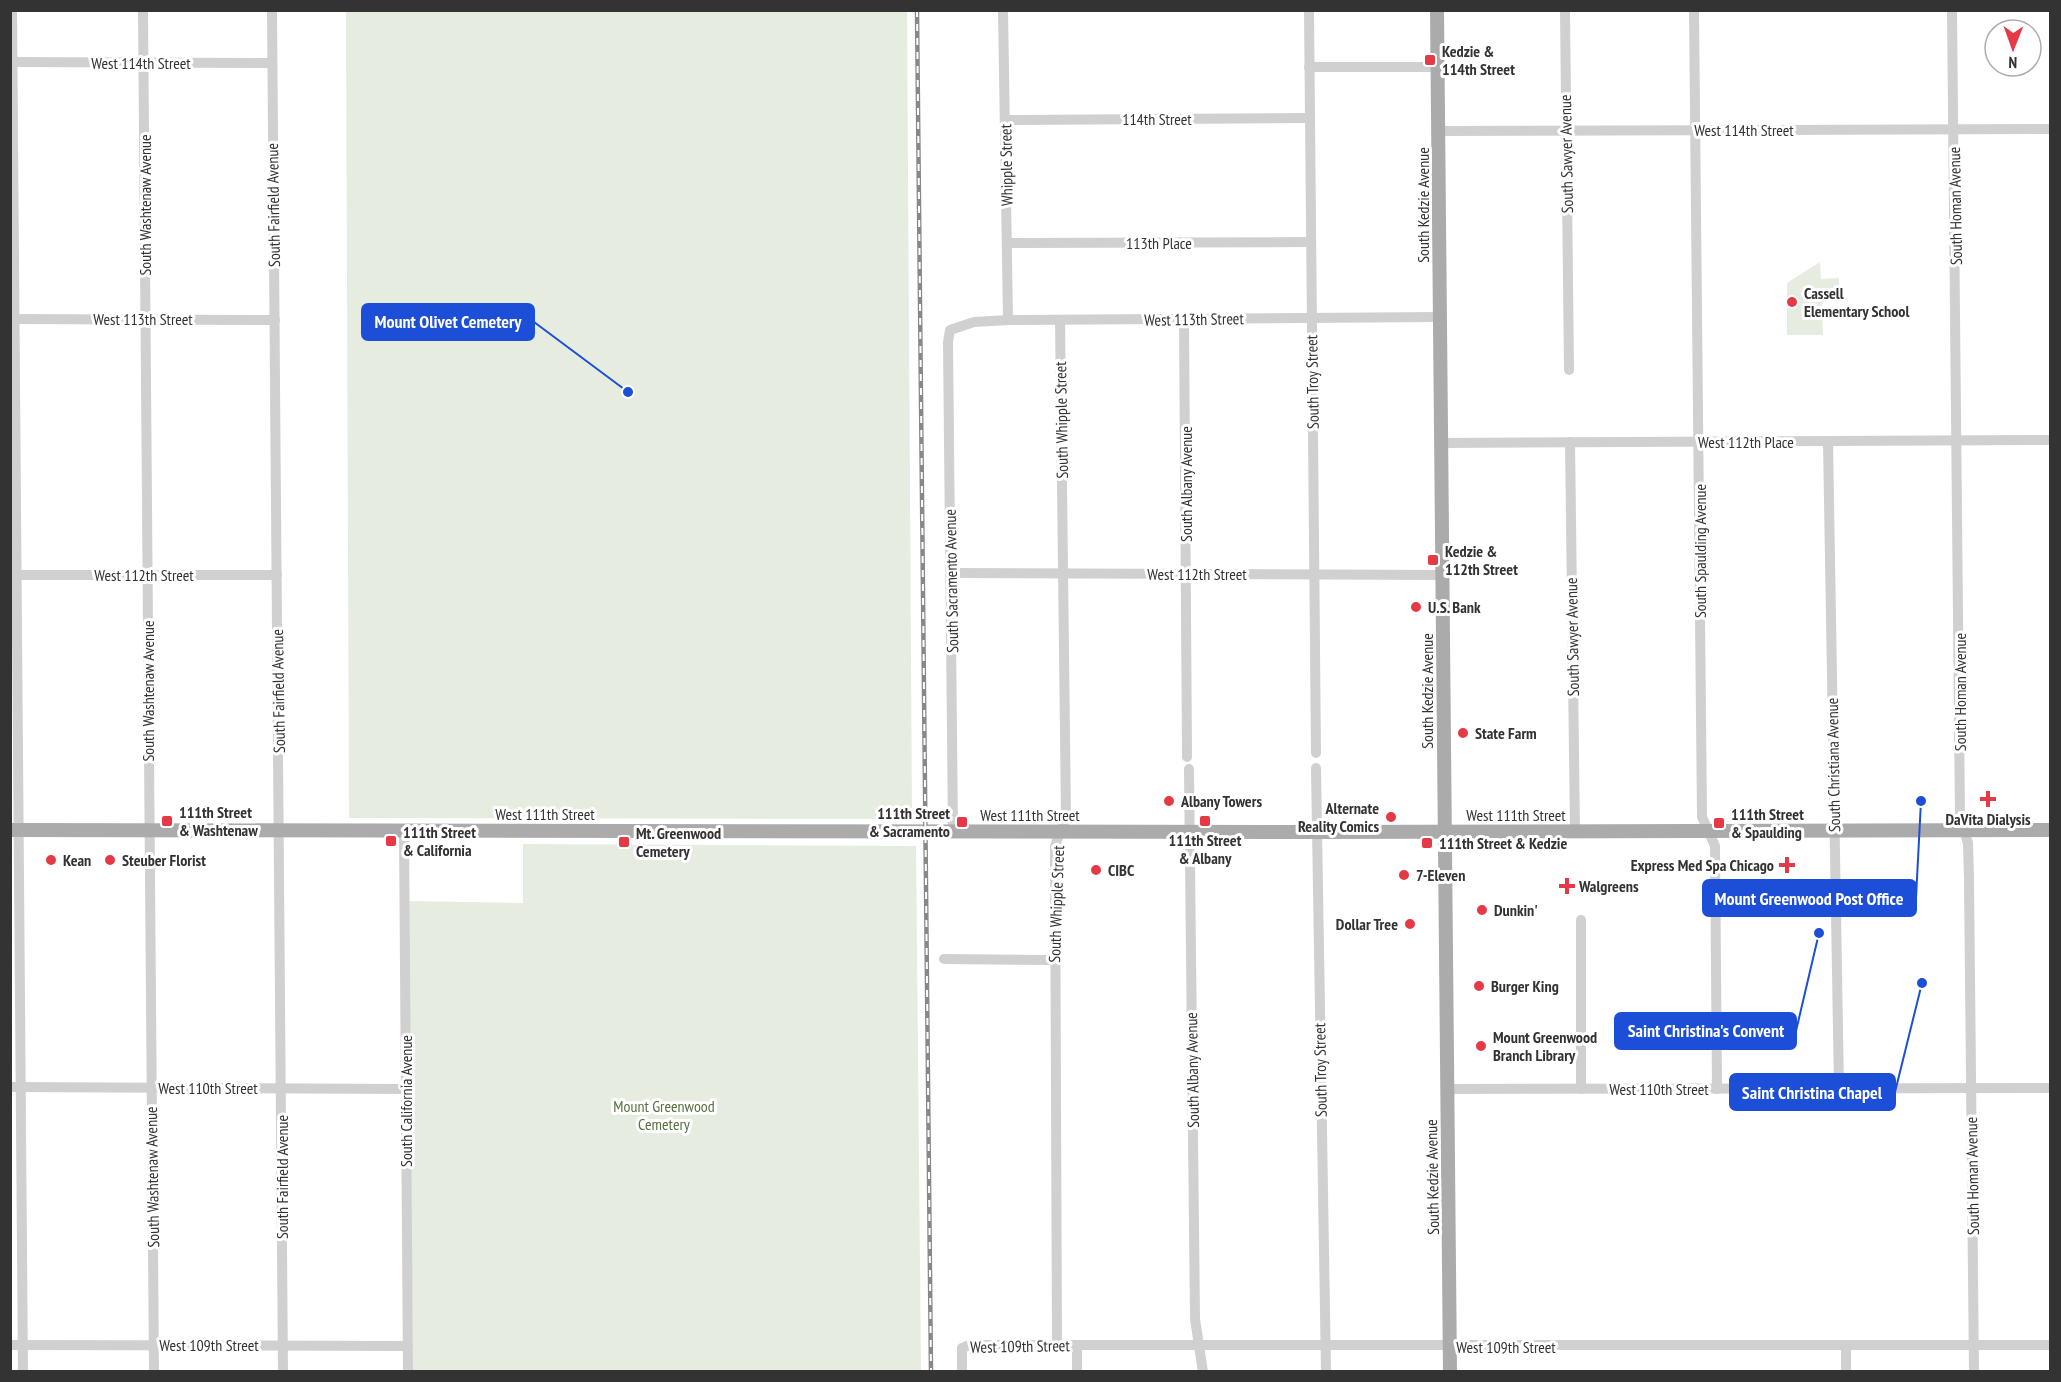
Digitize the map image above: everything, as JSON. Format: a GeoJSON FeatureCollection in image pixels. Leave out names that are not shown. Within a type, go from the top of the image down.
{"type":"FeatureCollection","features":[{"type":"Feature","properties":{"kind":"main road","name":"South Kedzie Avenue"},"geometry":{"type":"LineString","coordinates":[[1437,10],[1450,1371]]}},
{"type":"Feature","properties":{"kind":"main road","name":"West 111th Street"},"geometry":{"type":"LineString","coordinates":[[15,830],[1444,832],[2050,830]]}},
{"type":"Feature","properties":{"kind":"street"},"geometry":{"type":"LineString","coordinates":[[12,10],[16,1088],[23,1371]]}},
{"type":"Feature","properties":{"kind":"street","name":"South Washtenaw Avenue"},"geometry":{"type":"LineString","coordinates":[[143,10],[154,1371]]}},
{"type":"Feature","properties":{"kind":"street","name":"South Fairfield Avenue"},"geometry":{"type":"LineString","coordinates":[[272,10],[283,1371]]}},
{"type":"Feature","properties":{"kind":"street","name":"Whipple Street"},"geometry":{"type":"LineString","coordinates":[[1003,10],[1008,321]]}},
{"type":"Feature","properties":{"kind":"street","name":"South Troy Street"},"geometry":{"type":"LineString","coordinates":[[1309,10],[1316,753]]}},
{"type":"Feature","properties":{"kind":"street","name":"South Sawyer Avenue"},"geometry":{"type":"LineString","coordinates":[[1565,10],[1569,370]]}},
{"type":"Feature","properties":{"kind":"street","name":"South Spaulding Avenue"},"geometry":{"type":"LineString","coordinates":[[1694,10],[1702,817],[1714,846],[1717,1089]]}},
{"type":"Feature","properties":{"kind":"street","name":"South Homan Avenue"},"geometry":{"type":"LineString","coordinates":[[1952,10],[1960,819],[1968,843],[1974,1371]]}},
{"type":"Feature","properties":{"kind":"street","name":"West 114th Street"},"geometry":{"type":"LineString","coordinates":[[12,62],[272,63]]}},
{"type":"Feature","properties":{"kind":"street"},"geometry":{"type":"LineString","coordinates":[[1309,67],[1438,67]]}},
{"type":"Feature","properties":{"kind":"street","name":"114th Street"},"geometry":{"type":"LineString","coordinates":[[1005,120],[1310,118]]}},
{"type":"Feature","properties":{"kind":"street","name":"West 114th Street"},"geometry":{"type":"LineString","coordinates":[[1438,131],[2050,129]]}},
{"type":"Feature","properties":{"kind":"street","name":"113th Place"},"geometry":{"type":"LineString","coordinates":[[1007,243],[1311,242]]}},
{"type":"Feature","properties":{"kind":"street","name":"West 113th Street"},"geometry":{"type":"LineString","coordinates":[[950,330],[974,322],[1008,321],[1440,317]]}},
{"type":"Feature","properties":{"kind":"street","name":"West 113th Street"},"geometry":{"type":"LineString","coordinates":[[13,319],[275,320]]}},
{"type":"Feature","properties":{"kind":"street","name":"South Albany Avenue"},"geometry":{"type":"LineString","coordinates":[[1184,319],[1187,757]]}},
{"type":"Feature","properties":{"kind":"street","name":"South Whipple Street"},"geometry":{"type":"LineString","coordinates":[[1058,1345],[1055,846],[1066,818],[1060,320]]}},
{"type":"Feature","properties":{"kind":"street","name":"South Sacramento Avenue"},"geometry":{"type":"LineString","coordinates":[[950,330],[948,342],[953,832]]}},
{"type":"Feature","properties":{"kind":"street","name":"West 112th Place"},"geometry":{"type":"LineString","coordinates":[[1441,443],[2050,440]]}},
{"type":"Feature","properties":{"kind":"street","name":"South Christiana Avenue"},"geometry":{"type":"LineString","coordinates":[[1828,441],[1839,1089]]}},
{"type":"Feature","properties":{"kind":"street","name":"South Sawyer Avenue"},"geometry":{"type":"LineString","coordinates":[[1570,442],[1575,831]]}},
{"type":"Feature","properties":{"kind":"street","name":"West 112th Street"},"geometry":{"type":"LineString","coordinates":[[951,573],[1442,575]]}},
{"type":"Feature","properties":{"kind":"street","name":"West 112th Street"},"geometry":{"type":"LineString","coordinates":[[14,575],[277,575]]}},
{"type":"Feature","properties":{"kind":"street","name":"South Albany Avenue"},"geometry":{"type":"LineString","coordinates":[[1189,768],[1196,1319],[1203,1371]]}},
{"type":"Feature","properties":{"kind":"street","name":"South Troy Street"},"geometry":{"type":"LineString","coordinates":[[1316,768],[1326,1371]]}},
{"type":"Feature","properties":{"kind":"street","name":"South California Avenue"},"geometry":{"type":"LineString","coordinates":[[405,831],[408,1371]]}},
{"type":"Feature","properties":{"kind":"street"},"geometry":{"type":"LineString","coordinates":[[1581,920],[1581,1089]]}},
{"type":"Feature","properties":{"kind":"street"},"geometry":{"type":"LineString","coordinates":[[944,959],[1054,960]]}},
{"type":"Feature","properties":{"kind":"street","name":"West 110th Street"},"geometry":{"type":"LineString","coordinates":[[16,1088],[406,1089]]}},
{"type":"Feature","properties":{"kind":"street","name":"West 110th Street"},"geometry":{"type":"LineString","coordinates":[[1447,1089],[2050,1088]]}},
{"type":"Feature","properties":{"kind":"street","name":"West 109th Street"},"geometry":{"type":"LineString","coordinates":[[10,1345],[408,1346]]}},
{"type":"Feature","properties":{"kind":"street","name":"West 109th Street"},"geometry":{"type":"LineString","coordinates":[[962,1371],[962,1348],[970,1345],[2050,1346]]}},
{"type":"Feature","properties":{"kind":"street"},"geometry":{"type":"LineString","coordinates":[[1077,1345],[1077,1371]]}},
{"type":"Feature","properties":{"kind":"street"},"geometry":{"type":"LineString","coordinates":[[1846,1347],[1846,1371]]}},
{"type":"Feature","properties":{"kind":"green space"},"geometry":{"type":"Polygon","coordinates":[[[346,11],[907,11],[912,819],[349,818],[346,11]]]}},
{"type":"Feature","properties":{"kind":"green space"},"geometry":{"type":"Polygon","coordinates":[[[1820,262],[1821,279],[1839,278],[1839,300],[1822,300],[1823,335],[1787,335],[1787,283],[1820,262]]]}},
{"type":"Feature","properties":{"kind":"green space","name":"Mount Greenwood Cemetery"},"geometry":{"type":"Polygon","coordinates":[[[523,844],[916,846],[921,1371],[413,1371],[408,901],[523,903],[523,844]]]}},
{"type":"Feature","properties":{"kind":"railway"},"geometry":{"type":"LineString","coordinates":[[917,10],[931,1372]]}},
{"type":"Feature","properties":{"kind":"place","name":"Kedzie & 114th Street"},"geometry":{"type":"Point","coordinates":[1430,60]}},
{"type":"Feature","properties":{"kind":"place","name":"Cassell Elementary School"},"geometry":{"type":"Point","coordinates":[1792,302]}},
{"type":"Feature","properties":{"kind":"place","name":"Mount Olivet Cemetery"},"geometry":{"type":"Point","coordinates":[628,392]}},
{"type":"Feature","properties":{"kind":"place","name":"Kedzie & 112th Street"},"geometry":{"type":"Point","coordinates":[1433,560]}},
{"type":"Feature","properties":{"kind":"place","name":"U.S. Bank"},"geometry":{"type":"Point","coordinates":[1416,607]}},
{"type":"Feature","properties":{"kind":"place","name":"State Farm"},"geometry":{"type":"Point","coordinates":[1463,733]}},
{"type":"Feature","properties":{"kind":"place","name":"DaVita Dialysis"},"geometry":{"type":"Point","coordinates":[1988,799]}},
{"type":"Feature","properties":{"kind":"place","name":"Albany Towers"},"geometry":{"type":"Point","coordinates":[1169,801]}},
{"type":"Feature","properties":{"kind":"place","name":"Mount Greenwood Post Office"},"geometry":{"type":"Point","coordinates":[1921,801]}},
{"type":"Feature","properties":{"kind":"place","name":"Alternate Reality Comics"},"geometry":{"type":"Point","coordinates":[1391,817]}},
{"type":"Feature","properties":{"kind":"place","name":"111th Street & Washtenaw"},"geometry":{"type":"Point","coordinates":[167,821]}},
{"type":"Feature","properties":{"kind":"place","name":"111th Street & Albany"},"geometry":{"type":"Point","coordinates":[1205,821]}},
{"type":"Feature","properties":{"kind":"place","name":"111th Street & Sacramento"},"geometry":{"type":"Point","coordinates":[962,822]}},
{"type":"Feature","properties":{"kind":"place","name":"111th Street & Spaulding"},"geometry":{"type":"Point","coordinates":[1719,823]}},
{"type":"Feature","properties":{"kind":"place","name":"111th Street & California"},"geometry":{"type":"Point","coordinates":[391,841]}},
{"type":"Feature","properties":{"kind":"place","name":"Mt. Greenwood Cemetery"},"geometry":{"type":"Point","coordinates":[624,842]}},
{"type":"Feature","properties":{"kind":"place","name":"111th Street & Kedzie"},"geometry":{"type":"Point","coordinates":[1427,843]}},
{"type":"Feature","properties":{"kind":"place","name":"Kean"},"geometry":{"type":"Point","coordinates":[51,860]}},
{"type":"Feature","properties":{"kind":"place","name":"Steuber Florist"},"geometry":{"type":"Point","coordinates":[110,860]}},
{"type":"Feature","properties":{"kind":"place","name":"Express Med Spa Chicago"},"geometry":{"type":"Point","coordinates":[1787,865]}},
{"type":"Feature","properties":{"kind":"place","name":"CIBC"},"geometry":{"type":"Point","coordinates":[1096,870]}},
{"type":"Feature","properties":{"kind":"place","name":"7-Eleven"},"geometry":{"type":"Point","coordinates":[1404,875]}},
{"type":"Feature","properties":{"kind":"place","name":"Walgreens"},"geometry":{"type":"Point","coordinates":[1567,886]}},
{"type":"Feature","properties":{"kind":"place","name":"Dunkin'"},"geometry":{"type":"Point","coordinates":[1482,910]}},
{"type":"Feature","properties":{"kind":"place","name":"Dollar Tree"},"geometry":{"type":"Point","coordinates":[1410,924]}},
{"type":"Feature","properties":{"kind":"place","name":"Saint Christina's Convent"},"geometry":{"type":"Point","coordinates":[1819,933]}},
{"type":"Feature","properties":{"kind":"place","name":"Saint Christina Chapel"},"geometry":{"type":"Point","coordinates":[1922,983]}},
{"type":"Feature","properties":{"kind":"place","name":"Burger King"},"geometry":{"type":"Point","coordinates":[1479,986]}},
{"type":"Feature","properties":{"kind":"place","name":"Mount Greenwood Branch Library"},"geometry":{"type":"Point","coordinates":[1481,1046]}}]}
